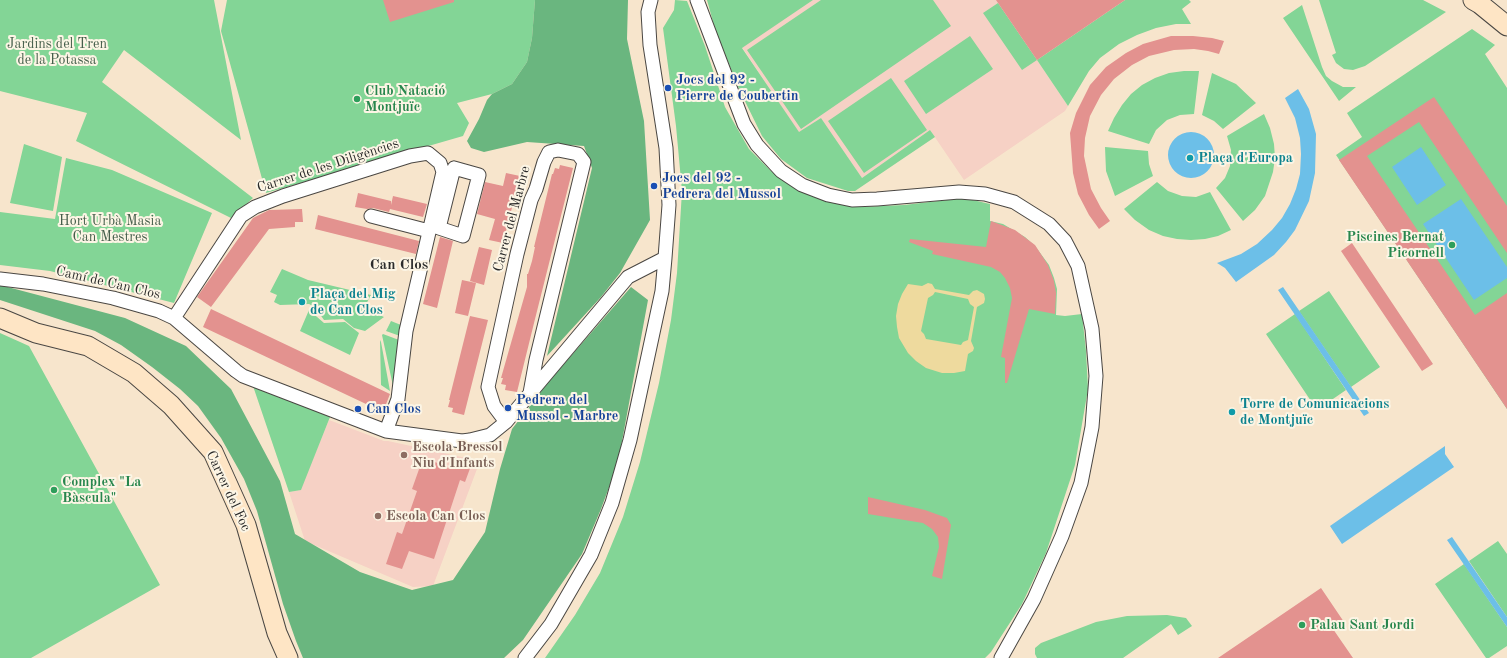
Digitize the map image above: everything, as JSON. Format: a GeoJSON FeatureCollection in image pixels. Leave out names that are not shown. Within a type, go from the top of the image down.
{"type":"FeatureCollection","features":[{"type":"Feature","properties":{"kind":"street"},"geometry":{"type":"LineString","coordinates":[[525,658],[551,624],[591,555],[612,503],[630,440],[662,290],[669,205],[666,148],[650,45],[648,12],[651,0]]}},
{"type":"Feature","properties":{"kind":"street"},"geometry":{"type":"LineString","coordinates":[[698,0],[744,124],[757,145],[781,171],[802,185],[852,200],[959,192],[985,194],[1014,202],[1049,224],[1065,241],[1078,266],[1092,329],[1096,376],[1092,427],[1082,483],[1062,536],[1034,599],[1001,658]]}},
{"type":"Feature","properties":{"kind":"street"},"geometry":{"type":"LineString","coordinates":[[1473,0],[1507,26]]}},
{"type":"Feature","properties":{"kind":"street","name":"Carrer del Marbre"},"geometry":{"type":"LineString","coordinates":[[506,422],[494,406],[488,387],[517,254],[531,200],[549,152],[558,150],[578,154],[584,162],[536,360],[530,395]]}},
{"type":"Feature","properties":{"kind":"street","name":"Carrer de les Diligències"},"geometry":{"type":"LineString","coordinates":[[174,318],[241,216],[255,207],[283,196],[410,156],[428,154],[440,163],[443,172],[429,231]]}},
{"type":"Feature","properties":{"kind":"street"},"geometry":{"type":"LineString","coordinates":[[454,168],[479,175],[463,236],[439,228],[454,168]]}},
{"type":"Feature","properties":{"kind":"street"},"geometry":{"type":"LineString","coordinates":[[371,216],[429,231],[406,331],[398,399],[386,431]]}},
{"type":"Feature","properties":{"kind":"street","name":"Camí de Can Clos"},"geometry":{"type":"LineString","coordinates":[[0,279],[43,284],[113,298],[159,311],[174,318],[243,376],[386,431],[462,441],[490,435],[506,422],[628,277],[665,258]]}},
{"type":"Feature","properties":{"kind":"street","name":"Carrer del Foc"},"geometry":{"type":"LineString","coordinates":[[0,318],[36,333],[88,346],[134,373],[172,405],[213,452],[246,525],[277,633],[288,658]]}},
{"type":"Feature","properties":{"kind":"shaded area"},"geometry":{"type":"Polygon","coordinates":[[[813,0],[1125,0],[1037,60],[1068,106],[1065,111],[964,180],[930,130],[862,178],[821,118],[799,133],[742,47],[813,0]]]}},
{"type":"Feature","properties":{"kind":"shaded area","name":"Escola Can Clos"},"geometry":{"type":"Polygon","coordinates":[[[329,420],[384,441],[480,461],[433,586],[413,587],[305,541],[289,492],[300,490],[329,420]]]}},
{"type":"Feature","properties":{"kind":"green space","name":"Jardins del Tren de la Potassa"},"geometry":{"type":"Polygon","coordinates":[[[0,0],[214,0],[241,140],[124,50],[102,82],[253,198],[231,218],[76,141],[87,113],[0,91],[0,0]]]}},
{"type":"Feature","properties":{"kind":"green space","name":"Club Natació Montjuïc"},"geometry":{"type":"Polygon","coordinates":[[[227,0],[535,0],[532,38],[527,62],[512,84],[492,94],[457,103],[469,123],[463,136],[266,193],[221,31],[227,0]]]}},
{"type":"Feature","properties":{"kind":"green space"},"geometry":{"type":"Polygon","coordinates":[[[535,0],[628,0],[627,39],[644,121],[650,220],[620,273],[601,297],[547,356],[592,168],[584,146],[527,142],[484,152],[471,148],[467,141],[487,100],[492,94],[512,84],[527,62],[532,38],[535,0]]]}},
{"type":"Feature","properties":{"kind":"green space"},"geometry":{"type":"Polygon","coordinates":[[[675,0],[687,1],[705,46],[725,107],[749,149],[771,171],[794,188],[819,198],[860,207],[904,205],[964,198],[990,204],[990,221],[1003,224],[1025,237],[1035,246],[1049,265],[1057,289],[1056,315],[1065,316],[1082,314],[1088,389],[1075,465],[1046,553],[1022,604],[991,652],[985,658],[545,658],[575,615],[600,573],[623,517],[640,462],[659,383],[671,320],[677,273],[682,191],[676,126],[663,28],[674,10],[675,0]]]}},
{"type":"Feature","properties":{"kind":"green space"},"geometry":{"type":"Polygon","coordinates":[[[707,0],[813,0],[742,48],[799,132],[821,118],[862,178],[930,130],[935,137],[855,191],[848,191],[807,178],[781,159],[762,136],[739,89],[715,29],[707,0]]]}},
{"type":"Feature","properties":{"kind":"green space"},"geometry":{"type":"Polygon","coordinates":[[[821,0],[933,0],[951,26],[801,129],[747,50],[821,0]]]}},
{"type":"Feature","properties":{"kind":"green space"},"geometry":{"type":"Polygon","coordinates":[[[1125,0],[1189,0],[1191,2],[1182,9],[1191,24],[1176,24],[1156,28],[1119,44],[1100,58],[1089,71],[1068,106],[1037,60],[1125,0]]]}},
{"type":"Feature","properties":{"kind":"green space"},"geometry":{"type":"Polygon","coordinates":[[[1319,0],[1423,0],[1446,12],[1365,66],[1353,70],[1344,69],[1336,63],[1332,55],[1336,53],[1319,0]]]}},
{"type":"Feature","properties":{"kind":"green space"},"geometry":{"type":"Polygon","coordinates":[[[998,3],[1037,60],[1022,70],[983,13],[998,3]]]}},
{"type":"Feature","properties":{"kind":"green space"},"geometry":{"type":"Polygon","coordinates":[[[1302,5],[1326,76],[1343,87],[1356,87],[1339,101],[1283,18],[1302,5]]]}},
{"type":"Feature","properties":{"kind":"green space","name":"Piscines Bernat Picornell"},"geometry":{"type":"Polygon","coordinates":[[[1472,29],[1495,45],[1485,54],[1507,88],[1507,409],[1336,155],[1362,137],[1347,113],[1472,29]]]}},
{"type":"Feature","properties":{"kind":"green space"},"geometry":{"type":"Polygon","coordinates":[[[970,36],[993,69],[926,114],[904,81],[970,36]]]}},
{"type":"Feature","properties":{"kind":"green space"},"geometry":{"type":"Polygon","coordinates":[[[1199,71],[1194,114],[1180,115],[1167,120],[1156,130],[1149,144],[1108,131],[1122,105],[1131,94],[1142,85],[1169,73],[1199,71]]]}},
{"type":"Feature","properties":{"kind":"green space"},"geometry":{"type":"Polygon","coordinates":[[[1212,73],[1236,84],[1256,103],[1223,129],[1214,121],[1202,115],[1212,73]]]}},
{"type":"Feature","properties":{"kind":"green space"},"geometry":{"type":"Polygon","coordinates":[[[891,78],[927,130],[864,173],[828,121],[891,78]]]}},
{"type":"Feature","properties":{"kind":"green space"},"geometry":{"type":"Polygon","coordinates":[[[1264,114],[1270,128],[1274,144],[1275,158],[1273,172],[1265,196],[1255,210],[1243,221],[1216,188],[1225,178],[1230,166],[1231,150],[1227,136],[1264,114]]]}},
{"type":"Feature","properties":{"kind":"green space"},"geometry":{"type":"Polygon","coordinates":[[[24,144],[62,157],[53,211],[10,203],[24,144]]]}},
{"type":"Feature","properties":{"kind":"green space"},"geometry":{"type":"Polygon","coordinates":[[[1105,147],[1148,151],[1149,164],[1153,176],[1115,196],[1106,171],[1105,147]]]}},
{"type":"Feature","properties":{"kind":"green space","name":"Hort Urbà Masia Can Mestres"},"geometry":{"type":"Polygon","coordinates":[[[66,158],[112,170],[212,213],[174,303],[50,271],[0,265],[0,212],[55,219],[66,158]]]}},
{"type":"Feature","properties":{"kind":"green space"},"geometry":{"type":"Polygon","coordinates":[[[1157,182],[1168,191],[1182,196],[1196,197],[1210,192],[1231,230],[1218,236],[1191,240],[1163,236],[1149,230],[1135,220],[1124,209],[1157,182]]]}},
{"type":"Feature","properties":{"kind":"green space"},"geometry":{"type":"Polygon","coordinates":[[[282,269],[308,280],[371,295],[364,308],[384,317],[365,331],[354,328],[343,319],[324,320],[315,307],[309,304],[280,305],[274,302],[277,295],[270,292],[282,269]]]}},
{"type":"Feature","properties":{"kind":"green space"},"geometry":{"type":"Polygon","coordinates":[[[0,285],[125,318],[186,346],[231,389],[280,481],[295,534],[360,572],[412,590],[453,580],[485,532],[500,469],[512,429],[550,380],[631,287],[648,300],[618,463],[582,554],[523,640],[504,658],[303,658],[283,604],[257,511],[244,479],[221,438],[198,406],[180,389],[152,367],[121,345],[95,331],[0,300],[0,285]]]}},
{"type":"Feature","properties":{"kind":"green space"},"geometry":{"type":"Polygon","coordinates":[[[1329,291],[1380,367],[1351,387],[1299,311],[1329,291]]]}},
{"type":"Feature","properties":{"kind":"green space"},"geometry":{"type":"Polygon","coordinates":[[[309,310],[324,323],[345,322],[359,333],[350,355],[300,331],[309,310]]]}},
{"type":"Feature","properties":{"kind":"green space"},"geometry":{"type":"Polygon","coordinates":[[[1295,314],[1346,390],[1317,410],[1266,334],[1295,314]]]}},
{"type":"Feature","properties":{"kind":"green space"},"geometry":{"type":"Polygon","coordinates":[[[391,321],[401,325],[400,336],[386,331],[391,321]]]}},
{"type":"Feature","properties":{"kind":"green space","name":"Complex \"La Bàscula\""},"geometry":{"type":"Polygon","coordinates":[[[0,333],[29,346],[160,585],[31,658],[0,658],[0,333]]]}},
{"type":"Feature","properties":{"kind":"green space"},"geometry":{"type":"Polygon","coordinates":[[[383,334],[399,340],[394,386],[382,335],[383,334]]]}},
{"type":"Feature","properties":{"kind":"green space"},"geometry":{"type":"Polygon","coordinates":[[[380,340],[381,342],[390,391],[381,385],[380,340]]]}},
{"type":"Feature","properties":{"kind":"green space"},"geometry":{"type":"Polygon","coordinates":[[[253,386],[330,417],[301,490],[289,492],[253,386]]]}},
{"type":"Feature","properties":{"kind":"green space"},"geometry":{"type":"Polygon","coordinates":[[[1498,541],[1507,554],[1507,617],[1469,561],[1498,541]]]}},
{"type":"Feature","properties":{"kind":"green space"},"geometry":{"type":"Polygon","coordinates":[[[1464,564],[1507,627],[1507,646],[1489,658],[1486,658],[1435,584],[1464,564]]]}},
{"type":"Feature","properties":{"kind":"green space"},"geometry":{"type":"Polygon","coordinates":[[[1167,615],[1186,618],[1192,626],[1178,635],[1171,624],[1123,658],[1037,658],[1035,654],[1035,648],[1041,643],[1096,622],[1127,616],[1167,615]]]}},
{"type":"Feature","properties":{"kind":"sand"},"geometry":{"type":"Polygon","coordinates":[[[928,283],[932,284],[935,289],[969,295],[973,291],[977,290],[984,294],[984,303],[977,307],[971,341],[974,348],[973,351],[968,354],[965,371],[942,373],[926,368],[908,353],[899,338],[896,316],[898,304],[902,294],[908,284],[922,286],[928,283]],[[935,292],[928,298],[921,331],[926,339],[961,345],[963,342],[968,340],[974,307],[970,304],[968,299],[935,292]]]}},
{"type":"Feature","properties":{"kind":"water"},"geometry":{"type":"Polygon","coordinates":[[[1298,89],[1309,109],[1316,134],[1315,173],[1309,201],[1295,230],[1286,242],[1274,255],[1236,282],[1225,268],[1217,263],[1241,254],[1257,244],[1272,230],[1282,218],[1296,189],[1300,174],[1300,138],[1295,118],[1285,98],[1298,89]]]}},
{"type":"Feature","properties":{"kind":"water"},"geometry":{"type":"Polygon","coordinates":[[[1191,132],[1204,136],[1210,142],[1214,155],[1210,168],[1204,174],[1191,178],[1178,174],[1172,168],[1168,155],[1172,142],[1178,136],[1191,132]]]}},
{"type":"Feature","properties":{"kind":"water"},"geometry":{"type":"Polygon","coordinates":[[[1421,147],[1446,185],[1417,205],[1392,167],[1421,147]]]}},
{"type":"Feature","properties":{"kind":"water"},"geometry":{"type":"Polygon","coordinates":[[[1461,199],[1507,267],[1507,278],[1474,300],[1423,224],[1461,199]]]}},
{"type":"Feature","properties":{"kind":"water"},"geometry":{"type":"Polygon","coordinates":[[[1283,287],[1369,413],[1364,416],[1278,290],[1283,287]]]}},
{"type":"Feature","properties":{"kind":"water"},"geometry":{"type":"Polygon","coordinates":[[[1445,446],[1445,454],[1454,467],[1342,544],[1330,526],[1445,446]]]}},
{"type":"Feature","properties":{"kind":"water"},"geometry":{"type":"Polygon","coordinates":[[[1452,537],[1507,617],[1507,627],[1447,540],[1452,537]]]}},
{"type":"Feature","properties":{"kind":"building"},"geometry":{"type":"Polygon","coordinates":[[[383,0],[454,0],[454,2],[390,22],[383,0]]]}},
{"type":"Feature","properties":{"kind":"building"},"geometry":{"type":"Polygon","coordinates":[[[996,0],[1125,0],[1037,60],[996,0]]]}},
{"type":"Feature","properties":{"kind":"building"},"geometry":{"type":"Polygon","coordinates":[[[1171,36],[1193,36],[1224,41],[1219,54],[1194,49],[1174,50],[1149,56],[1132,65],[1114,79],[1101,95],[1090,116],[1085,138],[1084,156],[1091,189],[1110,221],[1099,229],[1089,215],[1078,194],[1073,173],[1070,133],[1076,113],[1090,85],[1106,67],[1126,53],[1143,44],[1171,36]]]}},
{"type":"Feature","properties":{"kind":"building"},"geometry":{"type":"Polygon","coordinates":[[[1434,97],[1507,206],[1507,253],[1419,122],[1367,156],[1475,315],[1507,293],[1507,409],[1339,160],[1434,97]]]}},
{"type":"Feature","properties":{"kind":"building"},"geometry":{"type":"Polygon","coordinates":[[[560,165],[573,168],[517,392],[505,390],[506,385],[501,384],[503,378],[501,378],[527,287],[527,274],[532,261],[552,174],[555,168],[559,169],[560,165]]]}},
{"type":"Feature","properties":{"kind":"building"},"geometry":{"type":"Polygon","coordinates":[[[506,173],[520,176],[503,243],[489,240],[495,219],[477,214],[485,182],[503,186],[506,173]]]}},
{"type":"Feature","properties":{"kind":"building"},"geometry":{"type":"Polygon","coordinates":[[[358,193],[391,201],[391,205],[393,196],[427,204],[423,217],[390,209],[389,212],[373,208],[367,209],[355,207],[358,193]]]}},
{"type":"Feature","properties":{"kind":"building"},"geometry":{"type":"Polygon","coordinates":[[[302,209],[303,222],[295,222],[295,227],[269,229],[211,307],[197,297],[253,218],[269,210],[302,209]]]}},
{"type":"Feature","properties":{"kind":"building"},"geometry":{"type":"Polygon","coordinates":[[[318,215],[419,241],[416,254],[315,229],[318,215]]]}},
{"type":"Feature","properties":{"kind":"building"},"geometry":{"type":"Polygon","coordinates":[[[991,221],[1015,230],[1035,245],[1048,265],[1054,281],[1056,293],[1055,314],[1029,309],[1007,383],[1005,383],[1005,358],[1001,357],[1012,298],[1010,288],[1005,278],[1000,272],[991,267],[932,254],[933,251],[909,242],[910,239],[986,247],[991,221]]]}},
{"type":"Feature","properties":{"kind":"building"},"geometry":{"type":"Polygon","coordinates":[[[440,237],[453,241],[437,308],[423,304],[440,237]]]}},
{"type":"Feature","properties":{"kind":"building"},"geometry":{"type":"Polygon","coordinates":[[[1352,243],[1433,364],[1422,371],[1341,251],[1352,243]]]}},
{"type":"Feature","properties":{"kind":"building"},"geometry":{"type":"Polygon","coordinates":[[[479,247],[492,250],[484,285],[470,281],[479,247]]]}},
{"type":"Feature","properties":{"kind":"building"},"geometry":{"type":"Polygon","coordinates":[[[462,280],[476,283],[468,316],[455,313],[462,280]]]}},
{"type":"Feature","properties":{"kind":"building"},"geometry":{"type":"Polygon","coordinates":[[[211,309],[390,394],[383,412],[203,327],[211,309]]]}},
{"type":"Feature","properties":{"kind":"building"},"geometry":{"type":"Polygon","coordinates":[[[470,316],[488,320],[464,415],[452,412],[453,408],[448,407],[470,316]]]}},
{"type":"Feature","properties":{"kind":"building"},"geometry":{"type":"Polygon","coordinates":[[[423,458],[455,469],[457,463],[460,464],[462,459],[472,463],[465,482],[460,480],[434,559],[409,551],[402,569],[386,564],[397,532],[402,534],[417,491],[412,489],[423,458]]]}},
{"type":"Feature","properties":{"kind":"building"},"geometry":{"type":"Polygon","coordinates":[[[868,497],[925,510],[947,518],[951,525],[942,579],[932,576],[939,547],[938,537],[932,529],[923,523],[868,514],[868,497]]]}},
{"type":"Feature","properties":{"kind":"building","name":"Palau Sant Jordi"},"geometry":{"type":"Polygon","coordinates":[[[1321,588],[1344,622],[1333,629],[1353,658],[1218,658],[1321,588]]]}},
{"type":"Feature","properties":{"kind":"place","name":"Jocs del 92 - Pierre de Coubertin"},"geometry":{"type":"Point","coordinates":[668,88]}},
{"type":"Feature","properties":{"kind":"place","name":"Club Natació Montjuïc"},"geometry":{"type":"Point","coordinates":[357,99]}},
{"type":"Feature","properties":{"kind":"place","name":"Plaça d'Europa"},"geometry":{"type":"Point","coordinates":[1190,158]}},
{"type":"Feature","properties":{"kind":"place","name":"Jocs del 92 - Pedrera del Mussol"},"geometry":{"type":"Point","coordinates":[654,186]}},
{"type":"Feature","properties":{"kind":"place","name":"Piscines Bernat Picornell"},"geometry":{"type":"Point","coordinates":[1452,245]}},
{"type":"Feature","properties":{"kind":"place","name":"Plaça del Mig de Can Clos"},"geometry":{"type":"Point","coordinates":[302,302]}},
{"type":"Feature","properties":{"kind":"place","name":"Pedrera del Mussol - Marbre"},"geometry":{"type":"Point","coordinates":[508,408]}},
{"type":"Feature","properties":{"kind":"place","name":"Can Clos"},"geometry":{"type":"Point","coordinates":[358,409]}},
{"type":"Feature","properties":{"kind":"place","name":"Torre de Comunicacions de Montjuïc"},"geometry":{"type":"Point","coordinates":[1232,412]}},
{"type":"Feature","properties":{"kind":"place","name":"Escola Bressol Niu d'Infants"},"geometry":{"type":"Point","coordinates":[404,455]}},
{"type":"Feature","properties":{"kind":"place","name":"Complex \"La Bàscula\""},"geometry":{"type":"Point","coordinates":[54,490]}},
{"type":"Feature","properties":{"kind":"place","name":"Escola Can Clos"},"geometry":{"type":"Point","coordinates":[378,516]}},
{"type":"Feature","properties":{"kind":"place","name":"Palau Sant Jordi"},"geometry":{"type":"Point","coordinates":[1302,625]}},
{"type":"Feature","properties":{"kind":"district","name":"Can Clos"},"geometry":{"type":"Point","coordinates":[399,265]}}]}
